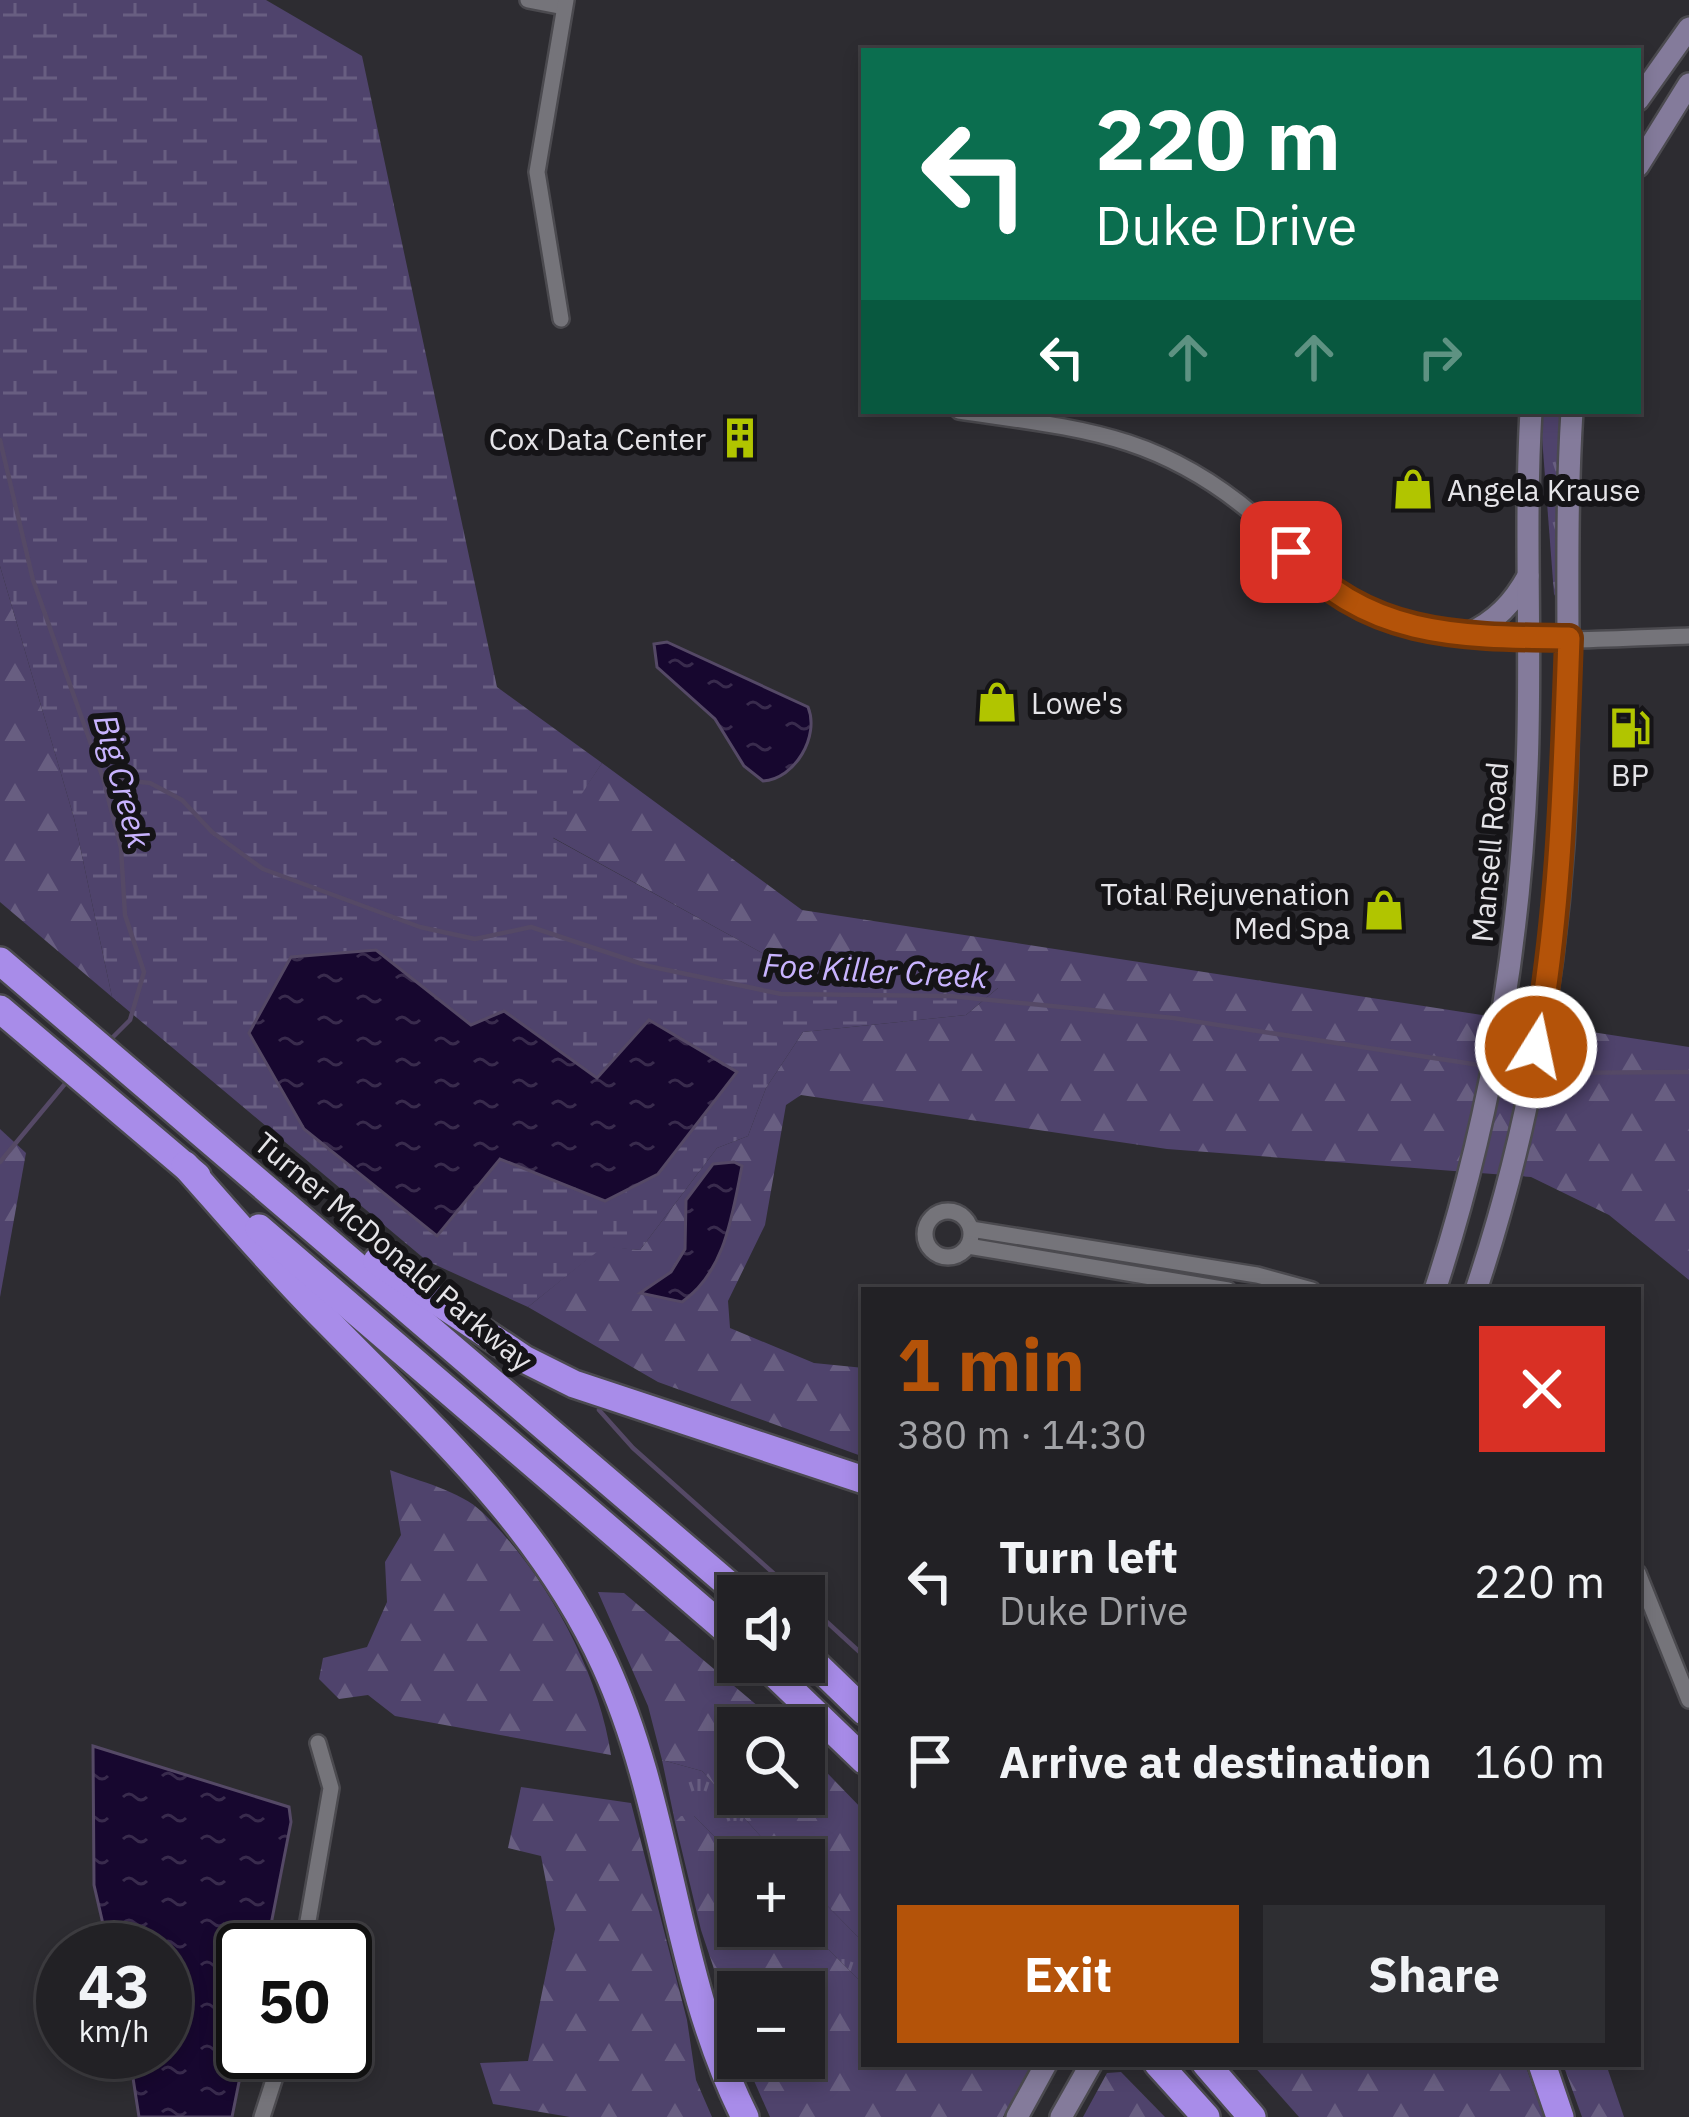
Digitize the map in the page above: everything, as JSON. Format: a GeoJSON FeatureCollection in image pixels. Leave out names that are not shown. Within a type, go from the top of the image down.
{"type":"FeatureCollection","features":[{"type":"Feature","properties":{"kind":"highway","name":"Turner McDonald Parkway"},"geometry":{"type":"LineString","coordinates":[[0,961],[718,1575]]}},
{"type":"Feature","properties":{"kind":"highway"},"geometry":{"type":"LineString","coordinates":[[0,1009],[717,1622]]}},
{"type":"Feature","properties":{"kind":"highway"},"geometry":{"type":"LineString","coordinates":[[185,1165],[301,1296],[486,1484],[565,1588],[599,1653],[634,1741],[698,1998],[745,2117]]}},
{"type":"Feature","properties":{"kind":"highway"},"geometry":{"type":"LineString","coordinates":[[278,1196],[548,1372],[634,1407],[861,1479]]}},
{"type":"Feature","properties":{"kind":"highway"},"geometry":{"type":"LineString","coordinates":[[825,1673],[861,1708]]}},
{"type":"Feature","properties":{"kind":"highway"},"geometry":{"type":"LineString","coordinates":[[784,1683],[861,1757]]}},
{"type":"Feature","properties":{"kind":"highway"},"geometry":{"type":"LineString","coordinates":[[1209,2067],[1252,2117]]}},
{"type":"Feature","properties":{"kind":"highway"},"geometry":{"type":"LineString","coordinates":[[1542,2067],[1560,2117]]}},
{"type":"Feature","properties":{"kind":"highway"},"geometry":{"type":"LineString","coordinates":[[1164,2071],[1206,2117]]}},
{"type":"Feature","properties":{"kind":"main road"},"geometry":{"type":"LineString","coordinates":[[1641,96],[1689,28]]}},
{"type":"Feature","properties":{"kind":"main road"},"geometry":{"type":"LineString","coordinates":[[1641,161],[1689,83]]}},
{"type":"Feature","properties":{"kind":"main road","name":"Mansell Road"},"geometry":{"type":"LineString","coordinates":[[1432,1287],[1481,1124],[1505,999],[1527,771],[1531,414]]}},
{"type":"Feature","properties":{"kind":"main road"},"geometry":{"type":"LineString","coordinates":[[1478,1284],[1520,1133],[1544,1004],[1563,836],[1572,414]]}},
{"type":"Feature","properties":{"kind":"main road"},"geometry":{"type":"LineString","coordinates":[[1468,634],[1489,625],[1515,600],[1529,575]]}},
{"type":"Feature","properties":{"kind":"main road"},"geometry":{"type":"LineString","coordinates":[[1017,2117],[1044,2067]]}},
{"type":"Feature","properties":{"kind":"main road"},"geometry":{"type":"LineString","coordinates":[[1061,2117],[1088,2067]]}},
{"type":"Feature","properties":{"kind":"street"},"geometry":{"type":"LineString","coordinates":[[528,0],[565,3],[537,172],[561,319]]}},
{"type":"Feature","properties":{"kind":"street"},"geometry":{"type":"LineString","coordinates":[[976,414],[1144,444],[1195,469],[1267,525],[1314,578],[1350,605],[1393,622],[1529,638],[1689,636]]}},
{"type":"Feature","properties":{"kind":"street"},"geometry":{"type":"LineString","coordinates":[[1213,1287],[969,1238],[1257,1275],[1301,1287]]}},
{"type":"Feature","properties":{"kind":"street"},"geometry":{"type":"LineString","coordinates":[[1641,1580],[1689,1700]]}},
{"type":"Feature","properties":{"kind":"street"},"geometry":{"type":"LineString","coordinates":[[307,1923],[331,1788],[318,1743]]}},
{"type":"Feature","properties":{"kind":"street"},"geometry":{"type":"LineString","coordinates":[[267,2117],[275,2079]]}},
{"type":"Feature","properties":{"kind":"green space"},"geometry":{"type":"Polygon","coordinates":[[[0,0],[266,0],[362,56],[497,687],[602,763],[553,838],[795,971],[999,987],[966,1015],[803,1032],[766,1088],[748,1136],[717,1148],[640,1250],[603,1247],[528,1307],[427,1261],[112,997],[74,818],[0,566],[0,0]],[[376,950],[500,1159],[605,1201],[597,1079],[505,1011],[472,1025],[376,950]]]}},
{"type":"Feature","properties":{"kind":"green space"},"geometry":{"type":"Polygon","coordinates":[[[1540,414],[1564,414],[1558,601],[1540,414]]]}},
{"type":"Feature","properties":{"kind":"green space"},"geometry":{"type":"Polygon","coordinates":[[[0,566],[74,818],[112,997],[0,902],[0,566]]]}},
{"type":"Feature","properties":{"kind":"green space"},"geometry":{"type":"Polygon","coordinates":[[[602,763],[802,910],[1689,1047],[1689,1280],[1609,1215],[1531,1177],[1167,1149],[801,1095],[786,1105],[765,1225],[728,1301],[730,1328],[814,1363],[861,1368],[861,1456],[658,1382],[528,1307],[603,1246],[640,1250],[717,1148],[748,1136],[766,1088],[803,1032],[966,1015],[998,988],[795,971],[552,837],[602,763]]]}},
{"type":"Feature","properties":{"kind":"green space"},"geometry":{"type":"Polygon","coordinates":[[[0,1129],[26,1153],[0,1297],[0,1129]]]}},
{"type":"Feature","properties":{"kind":"green space"},"geometry":{"type":"Polygon","coordinates":[[[390,1470],[473,1505],[527,1563],[581,1657],[605,1723],[611,1755],[395,1716],[368,1695],[339,1699],[319,1679],[323,1658],[367,1647],[387,1602],[385,1562],[401,1535],[390,1470]]]}},
{"type":"Feature","properties":{"kind":"green space"},"geometry":{"type":"Polygon","coordinates":[[[598,1592],[624,1593],[717,1671],[717,1683],[731,1683],[759,1707],[717,1707],[717,1788],[702,1771],[662,1760],[648,1706],[598,1592]]]}},
{"type":"Feature","properties":{"kind":"green space"},"geometry":{"type":"Polygon","coordinates":[[[662,1760],[702,1771],[717,1788],[717,1815],[742,1815],[763,1839],[717,1839],[694,1816],[675,1822],[662,1760]]]}},
{"type":"Feature","properties":{"kind":"green space"},"geometry":{"type":"Polygon","coordinates":[[[825,1771],[861,1808],[861,1940],[825,1903],[825,1839],[763,1839],[742,1815],[825,1815],[825,1771]]]}},
{"type":"Feature","properties":{"kind":"green space"},"geometry":{"type":"Polygon","coordinates":[[[521,1787],[631,1803],[687,2020],[696,2080],[712,2117],[570,2117],[493,2104],[480,2063],[528,2061],[555,1929],[541,1856],[508,1848],[521,1787]]]}},
{"type":"Feature","properties":{"kind":"green space"},"geometry":{"type":"Polygon","coordinates":[[[681,1816],[694,1816],[717,1839],[717,1947],[825,1946],[861,1982],[861,2067],[1030,2067],[1003,2117],[770,2117],[753,2079],[825,2079],[825,1971],[717,1971],[717,1978],[675,1822],[681,1816]]]}},
{"type":"Feature","properties":{"kind":"green space"},"geometry":{"type":"Polygon","coordinates":[[[825,1903],[861,1940],[861,1982],[825,1946],[825,1903]]]}},
{"type":"Feature","properties":{"kind":"green space"},"geometry":{"type":"Polygon","coordinates":[[[1255,2067],[1526,2067],[1544,2117],[1299,2117],[1255,2067]]]}},
{"type":"Feature","properties":{"kind":"green space"},"geometry":{"type":"Polygon","coordinates":[[[1564,2067],[1607,2067],[1624,2117],[1582,2117],[1564,2067]]]}},
{"type":"Feature","properties":{"kind":"green space"},"geometry":{"type":"Polygon","coordinates":[[[1121,2072],[1165,2117],[1083,2117],[1107,2073],[1121,2072]]]}},
{"type":"Feature","properties":{"kind":"water"},"geometry":{"type":"Polygon","coordinates":[[[667,642],[808,707],[811,731],[807,743],[785,773],[763,781],[744,766],[715,719],[657,667],[654,644],[667,642]]]}},
{"type":"Feature","properties":{"kind":"water"},"geometry":{"type":"Polygon","coordinates":[[[376,950],[471,1025],[504,1011],[597,1078],[649,1020],[737,1072],[658,1174],[605,1201],[500,1159],[437,1236],[304,1129],[249,1033],[291,957],[376,950]]]}},
{"type":"Feature","properties":{"kind":"water"},"geometry":{"type":"Polygon","coordinates":[[[713,1164],[742,1166],[734,1204],[724,1242],[708,1275],[682,1302],[640,1293],[671,1272],[685,1249],[686,1200],[713,1164]]]}},
{"type":"Feature","properties":{"kind":"water"},"geometry":{"type":"Polygon","coordinates":[[[93,1746],[289,1807],[291,1822],[271,1923],[216,1923],[216,2079],[240,2079],[232,2117],[139,2117],[133,2079],[192,2079],[192,1923],[103,1923],[94,1885],[93,1746]]]}},
{"type":"Feature","properties":{"kind":"waterway","name":"Big Creek"},"geometry":{"type":"LineString","coordinates":[[0,440],[33,580],[103,778],[121,848],[125,915],[144,972],[130,1020],[108,1042]]}},
{"type":"Feature","properties":{"kind":"waterway","name":"Foe Killer Creek"},"geometry":{"type":"LineString","coordinates":[[103,778],[150,783],[182,800],[212,832],[263,869],[420,927],[475,939],[531,927],[648,966],[781,994],[950,996],[1173,1018],[1486,1066]]}},
{"type":"Feature","properties":{"kind":"waterway","name":"Foe Killer Creek"},"geometry":{"type":"LineString","coordinates":[[1498,1068],[1528,1072]]}},
{"type":"Feature","properties":{"kind":"waterway","name":"Foe Killer Creek"},"geometry":{"type":"LineString","coordinates":[[1539,1073],[1689,1072]]}},
{"type":"Feature","properties":{"kind":"waterway","name":"Big Creek"},"geometry":{"type":"LineString","coordinates":[[0,1162],[69,1079]]}},
{"type":"Feature","properties":{"kind":"waterway"},"geometry":{"type":"LineString","coordinates":[[599,1410],[633,1448],[775,1575]]}},
{"type":"Feature","properties":{"kind":"waterway"},"geometry":{"type":"LineString","coordinates":[[825,1620],[861,1653]]}},
{"type":"Feature","properties":{"kind":"place","name":"Cox Data Center"},"geometry":{"type":"Point","coordinates":[740,438]}},
{"type":"Feature","properties":{"kind":"place","name":"Angela Krause"},"geometry":{"type":"Point","coordinates":[1413,489]}},
{"type":"Feature","properties":{"kind":"place","name":"Lowe's"},"geometry":{"type":"Point","coordinates":[997,702]}},
{"type":"Feature","properties":{"kind":"place","name":"BP"},"geometry":{"type":"Point","coordinates":[1630,728]}},
{"type":"Feature","properties":{"kind":"place","name":"Total Rejuvenation Med Spa"},"geometry":{"type":"Point","coordinates":[1384,910]}},
{"type":"Feature","properties":{"kind":"route"},"geometry":{"type":"LineString","coordinates":[[1291,552],[1314,578],[1350,605],[1393,622],[1447,633],[1569,638],[1566,787],[1555,936],[1536,1047]]}}]}
